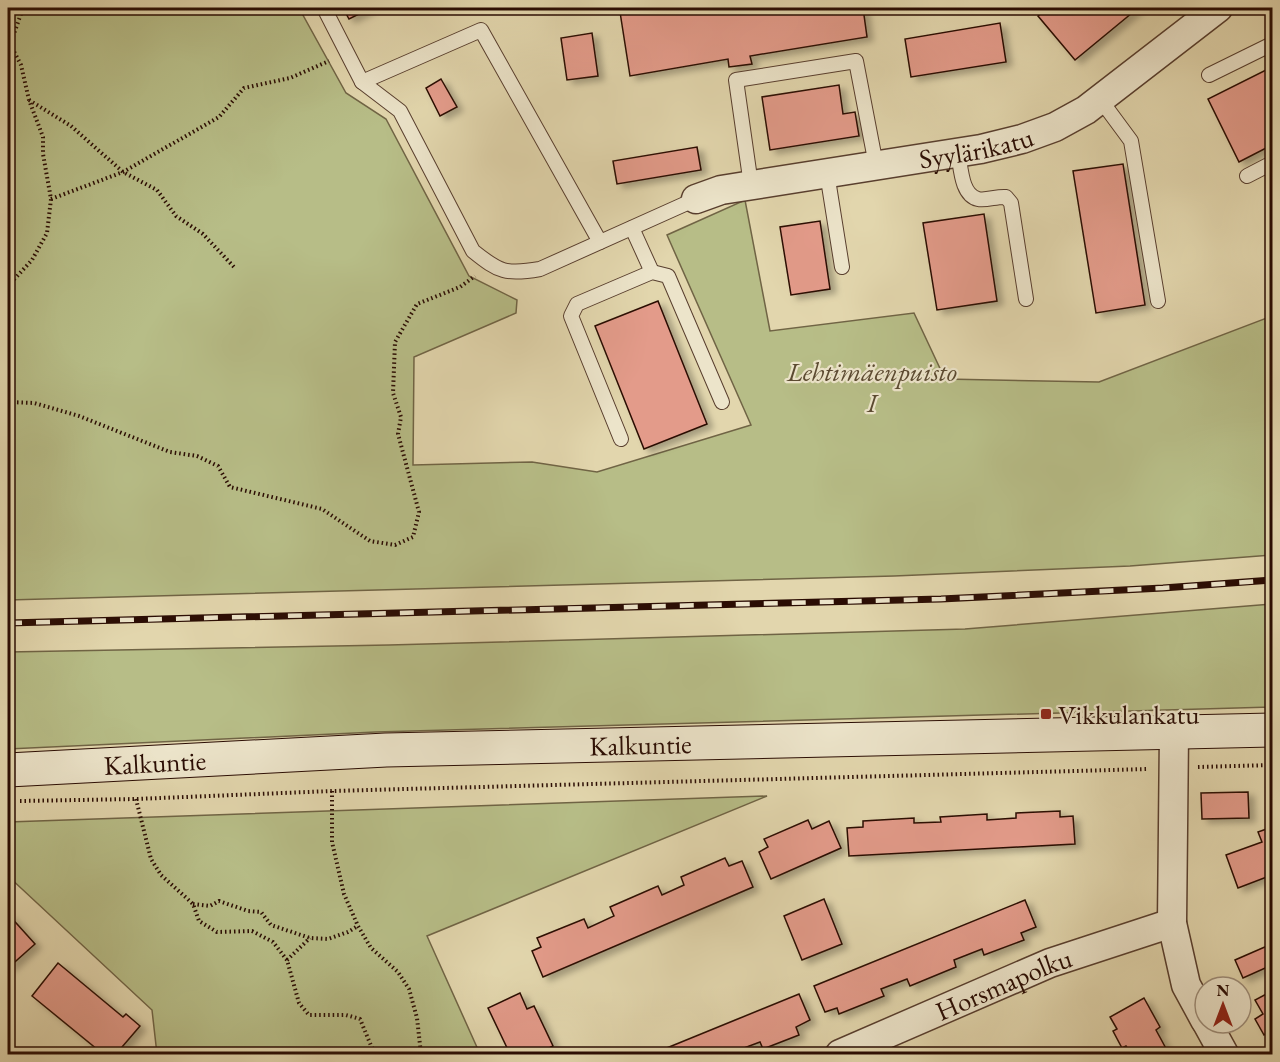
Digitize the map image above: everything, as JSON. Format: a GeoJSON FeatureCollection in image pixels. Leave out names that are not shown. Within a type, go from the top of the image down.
{"type":"FeatureCollection","features":[{"type":"Feature","properties":{"kind":"street","name":"Syylärikatu"},"geometry":{"type":"LineString","coordinates":[[696,199],[721,190],[981,150],[1055,127],[1086,110],[1218,8]]}},
{"type":"Feature","properties":{"kind":"street","name":"Kalkuntie"},"geometry":{"type":"LineString","coordinates":[[8,770],[386,750],[1272,730]]}},
{"type":"Feature","properties":{"kind":"street"},"geometry":{"type":"LineString","coordinates":[[1174,733],[1172,923],[1186,985],[1193,998]]}},
{"type":"Feature","properties":{"kind":"street","name":"Horsmapolku"},"geometry":{"type":"LineString","coordinates":[[840,1054],[1050,963],[1172,923]]}},
{"type":"Feature","properties":{"kind":"street"},"geometry":{"type":"LineString","coordinates":[[1213,1035],[1224,1054]]}},
{"type":"Feature","properties":{"kind":"lane"},"geometry":{"type":"LineString","coordinates":[[324,8],[362,82],[400,111],[473,251],[490,266],[514,273],[540,269],[696,199]]}},
{"type":"Feature","properties":{"kind":"lane"},"geometry":{"type":"LineString","coordinates":[[362,82],[481,30],[600,242]]}},
{"type":"Feature","properties":{"kind":"lane"},"geometry":{"type":"LineString","coordinates":[[1209,75],[1272,44]]}},
{"type":"Feature","properties":{"kind":"lane"},"geometry":{"type":"LineString","coordinates":[[751,185],[736,80],[856,62],[876,165]]}},
{"type":"Feature","properties":{"kind":"lane"},"geometry":{"type":"LineString","coordinates":[[1100,99],[1131,141],[1158,301]]}},
{"type":"Feature","properties":{"kind":"lane"},"geometry":{"type":"LineString","coordinates":[[958,153],[965,186],[970,195],[979,199],[1006,197],[1011,202],[1026,299]]}},
{"type":"Feature","properties":{"kind":"lane"},"geometry":{"type":"LineString","coordinates":[[1248,176],[1272,163]]}},
{"type":"Feature","properties":{"kind":"lane"},"geometry":{"type":"LineString","coordinates":[[827,173],[843,267]]}},
{"type":"Feature","properties":{"kind":"lane"},"geometry":{"type":"LineString","coordinates":[[632,228],[652,273]]}},
{"type":"Feature","properties":{"kind":"lane"},"geometry":{"type":"LineString","coordinates":[[621,439],[571,316],[577,304],[652,273],[668,276],[722,402]]}},
{"type":"Feature","properties":{"kind":"path"},"geometry":{"type":"LineString","coordinates":[[10,45],[23,8]]}},
{"type":"Feature","properties":{"kind":"path"},"geometry":{"type":"LineString","coordinates":[[8,40],[21,65],[29,100],[43,137],[43,154],[51,199],[47,233],[32,260],[8,286]]}},
{"type":"Feature","properties":{"kind":"path"},"geometry":{"type":"LineString","coordinates":[[51,199],[123,172],[219,117],[244,88],[290,78],[349,53]]}},
{"type":"Feature","properties":{"kind":"path"},"geometry":{"type":"LineString","coordinates":[[29,100],[71,126],[123,172],[157,190],[176,216],[202,234],[234,267]]}},
{"type":"Feature","properties":{"kind":"path"},"geometry":{"type":"LineString","coordinates":[[8,402],[34,403],[79,416],[170,452],[197,456],[218,466],[230,488],[322,509],[370,541],[395,545],[413,537],[419,512],[398,434],[401,417],[393,393],[395,342],[417,304],[460,287],[490,266]]}},
{"type":"Feature","properties":{"kind":"path"},"geometry":{"type":"LineString","coordinates":[[19,801],[136,800],[332,791],[1272,765]]}},
{"type":"Feature","properties":{"kind":"path"},"geometry":{"type":"LineString","coordinates":[[332,791],[332,842],[344,894],[371,948],[398,972],[409,989],[417,1018],[421,1054],[397,1054]]}},
{"type":"Feature","properties":{"kind":"path"},"geometry":{"type":"LineString","coordinates":[[136,800],[151,859],[161,875],[193,904],[199,921],[217,932],[252,931],[273,942],[287,960],[299,1003],[309,1015],[346,1015],[360,1019],[372,1048],[381,1054]]}},
{"type":"Feature","properties":{"kind":"path"},"geometry":{"type":"LineString","coordinates":[[193,904],[210,906],[219,901],[248,911],[261,912],[271,925],[310,938],[328,939],[358,926]]}},
{"type":"Feature","properties":{"kind":"path"},"geometry":{"type":"LineString","coordinates":[[287,960],[310,938]]}},
{"type":"Feature","properties":{"kind":"green space","name":"Lehtimäenpuisto I"},"geometry":{"type":"Polygon","coordinates":[[[8,8],[299,8],[346,93],[386,119],[469,276],[517,300],[516,313],[414,357],[413,465],[532,462],[597,472],[751,425],[667,235],[745,200],[770,331],[914,313],[945,379],[1099,382],[1272,316],[1272,555],[1130,566],[894,576],[8,600],[8,8]]]}},
{"type":"Feature","properties":{"kind":"green space"},"geometry":{"type":"Polygon","coordinates":[[[1272,604],[1272,707],[376,732],[8,749],[8,652],[389,645],[965,629],[1272,604]]]}},
{"type":"Feature","properties":{"kind":"green space"},"geometry":{"type":"Polygon","coordinates":[[[767,796],[427,936],[480,1054],[157,1054],[152,1010],[8,876],[8,822],[767,796]]]}},
{"type":"Feature","properties":{"kind":"building"},"geometry":{"type":"Polygon","coordinates":[[[343,8],[371,8],[349,19],[343,8]]]}},
{"type":"Feature","properties":{"kind":"building"},"geometry":{"type":"Polygon","coordinates":[[[649,8],[863,8],[867,37],[750,56],[752,64],[729,67],[728,59],[630,76],[620,12],[649,8]]]}},
{"type":"Feature","properties":{"kind":"building"},"geometry":{"type":"Polygon","coordinates":[[[1048,8],[1138,8],[1075,60],[1038,16],[1048,8]]]}},
{"type":"Feature","properties":{"kind":"building"},"geometry":{"type":"Polygon","coordinates":[[[1000,23],[1006,62],[911,77],[905,39],[1000,23]]]}},
{"type":"Feature","properties":{"kind":"building"},"geometry":{"type":"Polygon","coordinates":[[[592,33],[598,76],[567,80],[561,38],[592,33]]]}},
{"type":"Feature","properties":{"kind":"building"},"geometry":{"type":"Polygon","coordinates":[[[1272,67],[1272,145],[1239,162],[1208,99],[1272,67]]]}},
{"type":"Feature","properties":{"kind":"building"},"geometry":{"type":"Polygon","coordinates":[[[441,79],[457,107],[440,116],[426,88],[441,79]]]}},
{"type":"Feature","properties":{"kind":"building"},"geometry":{"type":"Polygon","coordinates":[[[839,85],[843,114],[855,112],[859,136],[770,150],[762,97],[839,85]]]}},
{"type":"Feature","properties":{"kind":"building"},"geometry":{"type":"Polygon","coordinates":[[[697,147],[701,170],[617,184],[613,161],[697,147]]]}},
{"type":"Feature","properties":{"kind":"building"},"geometry":{"type":"Polygon","coordinates":[[[1123,164],[1145,305],[1096,313],[1073,171],[1123,164]]]}},
{"type":"Feature","properties":{"kind":"building"},"geometry":{"type":"Polygon","coordinates":[[[984,214],[997,301],[937,310],[923,223],[984,214]]]}},
{"type":"Feature","properties":{"kind":"building"},"geometry":{"type":"Polygon","coordinates":[[[820,221],[830,289],[791,295],[780,227],[820,221]]]}},
{"type":"Feature","properties":{"kind":"building"},"geometry":{"type":"Polygon","coordinates":[[[658,301],[707,424],[644,449],[595,326],[658,301]]]}},
{"type":"Feature","properties":{"kind":"building"},"geometry":{"type":"Polygon","coordinates":[[[1248,792],[1249,818],[1202,819],[1201,793],[1248,792]]]}},
{"type":"Feature","properties":{"kind":"building"},"geometry":{"type":"Polygon","coordinates":[[[1060,811],[1060,817],[1073,816],[1075,844],[849,856],[847,828],[863,827],[863,821],[914,818],[914,823],[941,822],[940,817],[987,814],[987,820],[1016,818],[1016,813],[1060,811]]]}},
{"type":"Feature","properties":{"kind":"building"},"geometry":{"type":"Polygon","coordinates":[[[808,820],[812,829],[829,821],[841,848],[771,879],[759,852],[768,847],[764,839],[808,820]]]}},
{"type":"Feature","properties":{"kind":"building"},"geometry":{"type":"Polygon","coordinates":[[[1272,827],[1272,875],[1238,888],[1226,855],[1262,842],[1258,832],[1272,827]]]}},
{"type":"Feature","properties":{"kind":"building"},"geometry":{"type":"Polygon","coordinates":[[[725,858],[729,866],[742,861],[753,887],[543,977],[532,951],[541,947],[537,938],[584,919],[588,928],[614,916],[610,907],[658,886],[662,895],[684,885],[681,877],[725,858]]]}},
{"type":"Feature","properties":{"kind":"building"},"geometry":{"type":"Polygon","coordinates":[[[824,899],[842,944],[802,960],[784,916],[824,899]]]}},
{"type":"Feature","properties":{"kind":"building"},"geometry":{"type":"Polygon","coordinates":[[[1025,900],[1036,927],[1021,933],[1024,940],[984,955],[982,949],[954,960],[956,967],[910,986],[907,979],[881,989],[884,996],[839,1014],[837,1008],[825,1012],[814,986],[1025,900]]]}},
{"type":"Feature","properties":{"kind":"building"},"geometry":{"type":"Polygon","coordinates":[[[8,914],[35,944],[8,968],[8,914]]]}},
{"type":"Feature","properties":{"kind":"building"},"geometry":{"type":"Polygon","coordinates":[[[1267,946],[1272,965],[1250,975],[1242,975],[1235,960],[1267,946]]]}},
{"type":"Feature","properties":{"kind":"building"},"geometry":{"type":"Polygon","coordinates":[[[58,963],[123,1017],[126,1014],[140,1026],[116,1054],[103,1054],[32,996],[58,963]]]}},
{"type":"Feature","properties":{"kind":"building"},"geometry":{"type":"Polygon","coordinates":[[[1272,991],[1272,1030],[1264,1035],[1255,1019],[1263,1014],[1255,1000],[1272,991]]]}},
{"type":"Feature","properties":{"kind":"building"},"geometry":{"type":"Polygon","coordinates":[[[520,993],[527,1009],[534,1006],[553,1046],[543,1051],[545,1054],[510,1054],[488,1008],[520,993]]]}},
{"type":"Feature","properties":{"kind":"building"},"geometry":{"type":"Polygon","coordinates":[[[799,994],[810,1020],[796,1027],[799,1035],[763,1049],[760,1042],[728,1054],[652,1054],[799,994]]]}},
{"type":"Feature","properties":{"kind":"building"},"geometry":{"type":"Polygon","coordinates":[[[1144,998],[1160,1027],[1156,1030],[1169,1054],[1131,1054],[1126,1046],[1122,1048],[1113,1031],[1117,1029],[1110,1017],[1144,998]]]}},
{"type":"Feature","properties":{"kind":"railway"},"geometry":{"type":"LineString","coordinates":[[8,623],[941,599],[1272,580]]}},
{"type":"Feature","properties":{"kind":"place","name":"Vikkulankatu"},"geometry":{"type":"Point","coordinates":[1046,714]}}]}
